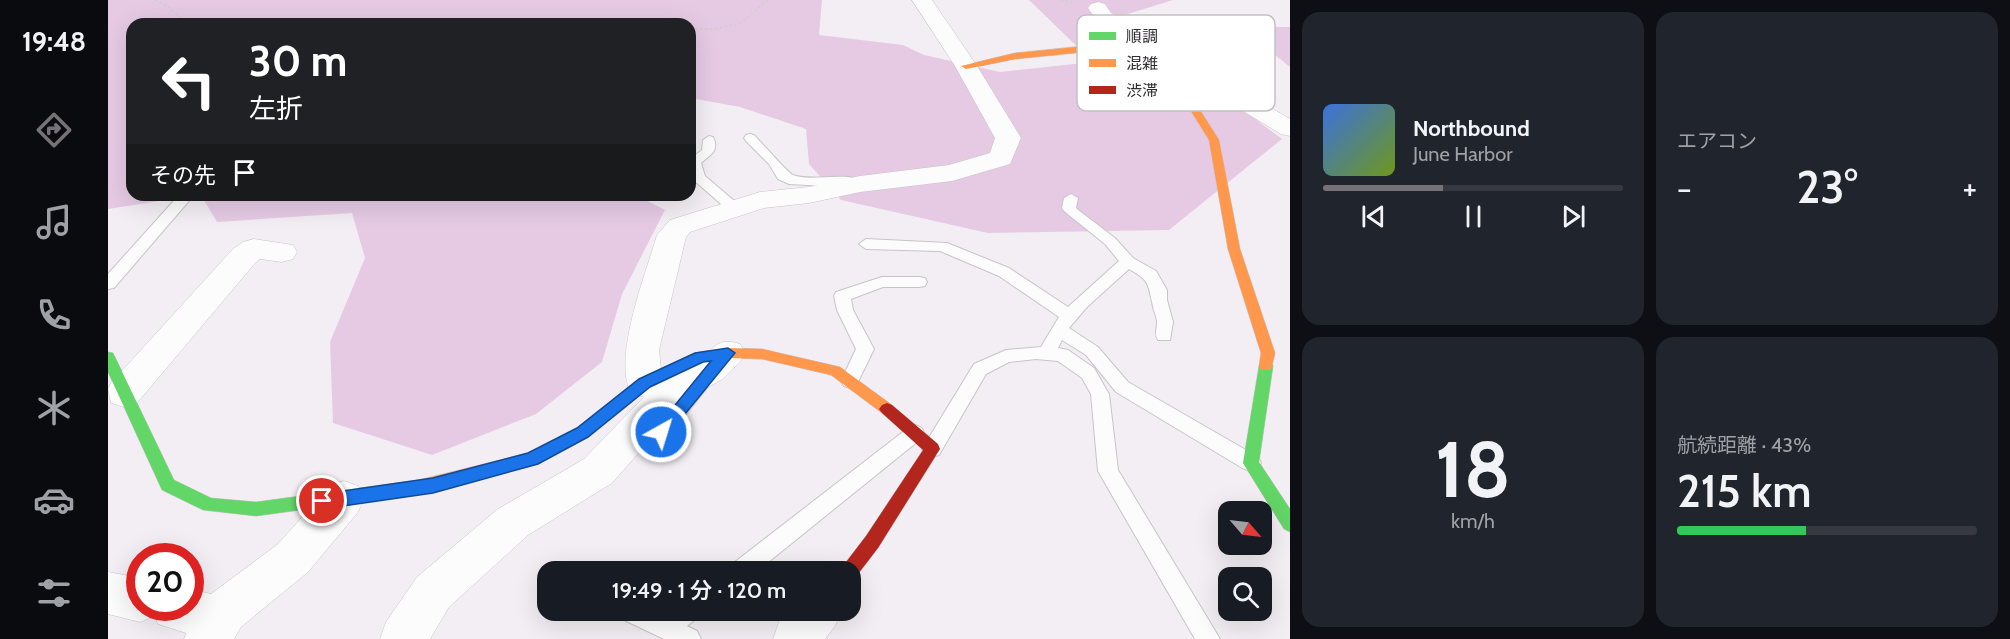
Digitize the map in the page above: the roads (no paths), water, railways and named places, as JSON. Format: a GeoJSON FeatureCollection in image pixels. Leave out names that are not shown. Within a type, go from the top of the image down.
{"type":"FeatureCollection","features":[{"type":"Feature","properties":{"kind":"street"},"geometry":{"type":"LineString","coordinates":[[644,383],[642,350],[672,235],[680,226],[760,200],[809,195],[860,184],[951,173],[1001,158],[1008,138],[966,66],[922,0]]}},
{"type":"Feature","properties":{"kind":"street"},"geometry":{"type":"LineString","coordinates":[[1098,8],[1103,15]]}},
{"type":"Feature","properties":{"kind":"street"},"geometry":{"type":"LineString","coordinates":[[966,66],[1015,56],[1077,50]]}},
{"type":"Feature","properties":{"kind":"street"},"geometry":{"type":"LineString","coordinates":[[1197,111],[1214,140],[1234,249],[1268,353],[1251,463],[1290,524]]}},
{"type":"Feature","properties":{"kind":"street"},"geometry":{"type":"LineString","coordinates":[[1260,111],[1290,129]]}},
{"type":"Feature","properties":{"kind":"street"},"geometry":{"type":"LineString","coordinates":[[124,393],[244,256],[254,249],[282,252]]}},
{"type":"Feature","properties":{"kind":"street"},"geometry":{"type":"LineString","coordinates":[[403,639],[433,592],[513,522],[598,471],[673,389],[719,362],[762,354],[835,371],[876,399],[932,449],[857,561]]}},
{"type":"Feature","properties":{"kind":"street"},"geometry":{"type":"LineString","coordinates":[[108,357],[168,485],[209,505],[256,508],[344,499],[433,485],[532,459],[582,433],[644,383],[700,357],[719,362]]}},
{"type":"Feature","properties":{"kind":"street"},"geometry":{"type":"LineString","coordinates":[[200,621],[214,628],[225,611],[293,558],[344,499]]}},
{"type":"Feature","properties":{"kind":"street"},"geometry":{"type":"LineString","coordinates":[[108,593],[126,597]]}},
{"type":"Feature","properties":{"kind":"street"},"geometry":{"type":"LineString","coordinates":[[796,639],[810,621]]}},
{"type":"Feature","properties":{"kind":"lane"},"geometry":{"type":"LineString","coordinates":[[750,138],[774,162],[783,176],[794,181],[836,181],[860,184]]}},
{"type":"Feature","properties":{"kind":"lane"},"geometry":{"type":"LineString","coordinates":[[696,161],[708,153],[709,140]]}},
{"type":"Feature","properties":{"kind":"lane"},"geometry":{"type":"LineString","coordinates":[[696,178],[734,207]]}},
{"type":"Feature","properties":{"kind":"lane"},"geometry":{"type":"LineString","coordinates":[[1071,198],[1069,208],[1073,213],[1110,242],[1128,262],[1151,274],[1157,284],[1165,322],[1164,336]]}},
{"type":"Feature","properties":{"kind":"lane"},"geometry":{"type":"LineString","coordinates":[[108,284],[182,201]]}},
{"type":"Feature","properties":{"kind":"lane"},"geometry":{"type":"LineString","coordinates":[[866,244],[942,246],[1004,272],[1064,323],[1092,351],[1122,387],[1251,463]]}},
{"type":"Feature","properties":{"kind":"lane"},"geometry":{"type":"LineString","coordinates":[[1047,354],[1064,323],[1128,262]]}},
{"type":"Feature","properties":{"kind":"lane"},"geometry":{"type":"LineString","coordinates":[[108,263],[126,263]]}},
{"type":"Feature","properties":{"kind":"lane"},"geometry":{"type":"LineString","coordinates":[[850,381],[865,349],[844,310],[842,296],[882,282],[919,282]]}},
{"type":"Feature","properties":{"kind":"lane"},"geometry":{"type":"LineString","coordinates":[[932,449],[980,369],[1006,356],[1062,355],[1088,372],[1100,394],[1108,471],[1209,639]]}},
{"type":"Feature","properties":{"kind":"lane"},"geometry":{"type":"LineString","coordinates":[[649,447],[719,362]]}},
{"type":"Feature","properties":{"kind":"lane"},"geometry":{"type":"LineString","coordinates":[[753,561],[915,434]]}},
{"type":"Feature","properties":{"kind":"lane"},"geometry":{"type":"LineString","coordinates":[[651,621],[689,639]]}},
{"type":"Feature","properties":{"kind":"lane"},"geometry":{"type":"LineString","coordinates":[[666,628],[675,621]]}}]}
